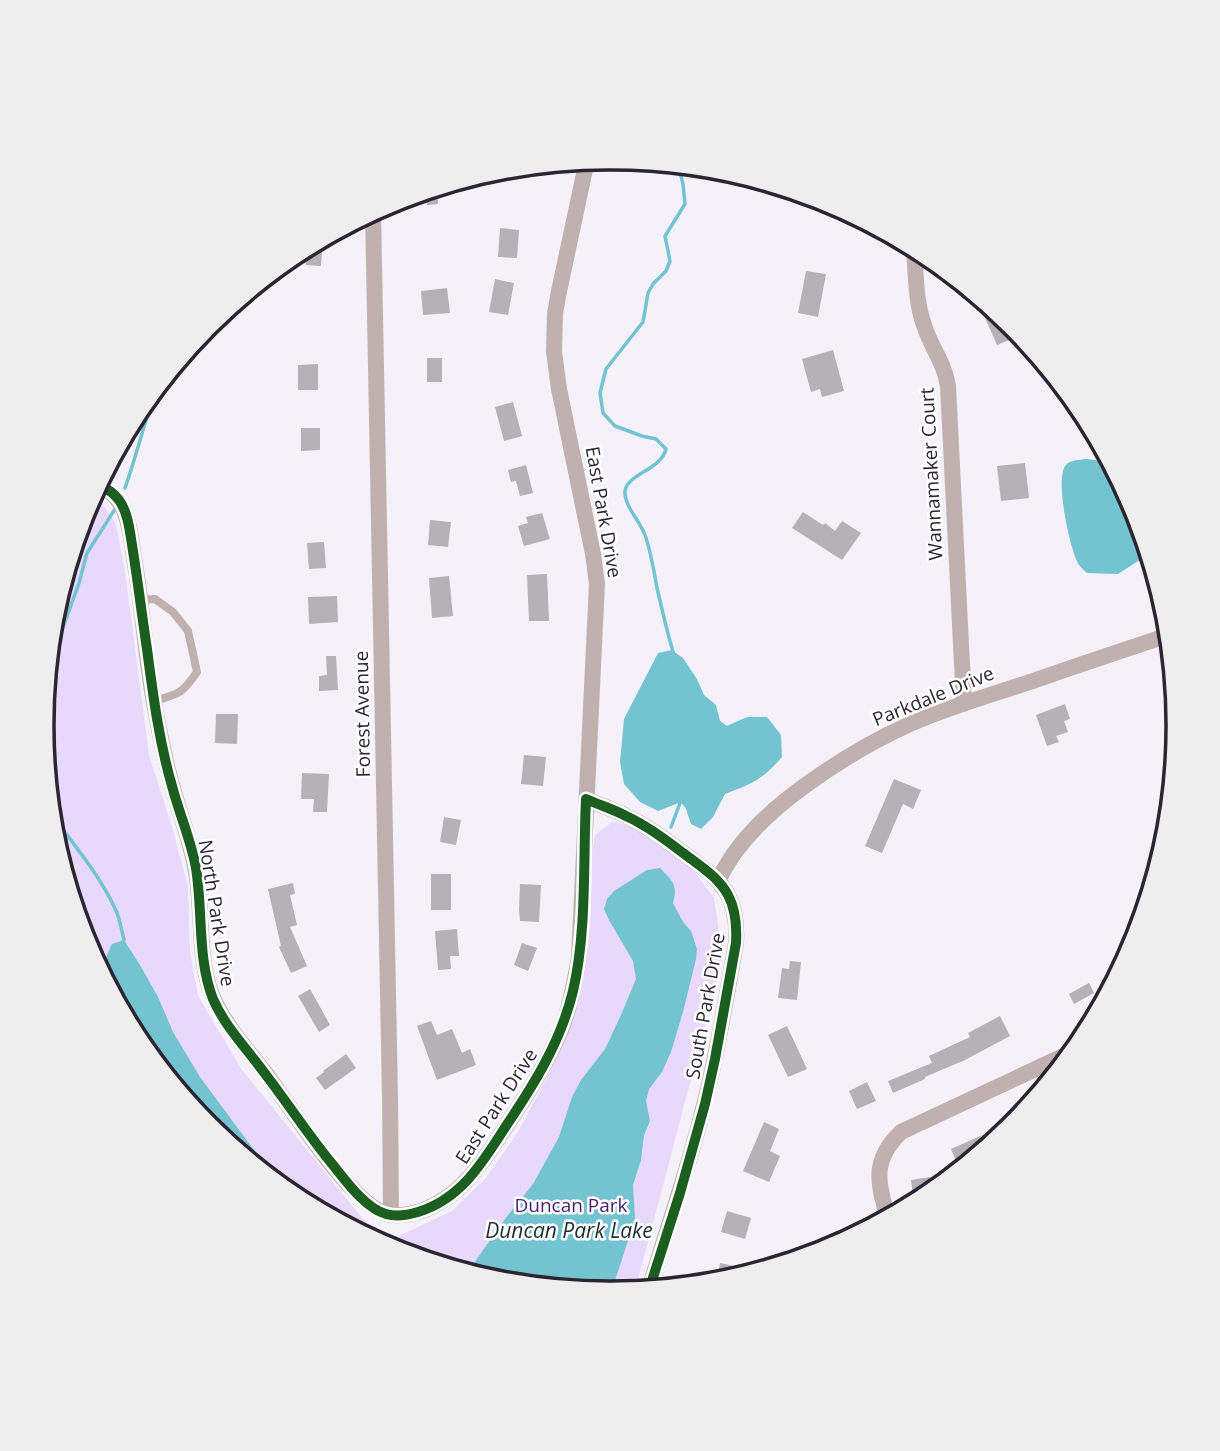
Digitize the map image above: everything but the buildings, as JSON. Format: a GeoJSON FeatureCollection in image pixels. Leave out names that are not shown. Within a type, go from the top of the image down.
{"type":"FeatureCollection","features":[{"type":"Feature","properties":{"kind":"street","name":"East Park Drive"},"geometry":{"type":"LineString","coordinates":[[391,1215],[411,1214],[441,1202],[456,1191],[482,1164],[536,1081],[564,1021],[573,990],[582,924],[597,584],[591,541],[559,389],[554,333],[558,296],[585,171]]}},
{"type":"Feature","properties":{"kind":"street","name":"Forest Avenue"},"geometry":{"type":"LineString","coordinates":[[373,223],[391,1215]]}},
{"type":"Feature","properties":{"kind":"street","name":"Wannamaker Court"},"geometry":{"type":"LineString","coordinates":[[915,261],[921,315],[944,365],[948,386],[964,704]]}},
{"type":"Feature","properties":{"kind":"street","name":"North Park Drive"},"geometry":{"type":"LineString","coordinates":[[108,489],[124,509],[128,522],[154,701],[172,786],[195,864],[205,967],[214,1000],[231,1029],[331,1163],[371,1207],[391,1215]]}},
{"type":"Feature","properties":{"kind":"street","name":"Parkdale Drive"},"geometry":{"type":"LineString","coordinates":[[718,881],[735,851],[783,802],[867,745],[964,704],[1159,639]]}},
{"type":"Feature","properties":{"kind":"street","name":"South Park Drive"},"geometry":{"type":"LineString","coordinates":[[586,799],[628,816],[667,840],[718,881],[734,910],[737,926],[705,1104],[652,1279]]}},
{"type":"Feature","properties":{"kind":"street"},"geometry":{"type":"LineString","coordinates":[[885,1208],[878,1180],[880,1166],[884,1153],[901,1132],[1053,1061]]}},
{"type":"Feature","properties":{"kind":"lane"},"geometry":{"type":"LineString","coordinates":[[140,600],[155,599],[173,612],[188,631],[197,672],[186,688],[177,695],[154,701]]}},
{"type":"Feature","properties":{"kind":"green space","name":"Duncan Park"},"geometry":{"type":"Polygon","coordinates":[[[102,503],[116,524],[125,572],[149,755],[188,887],[190,952],[198,996],[242,1070],[369,1226],[301,1188],[272,1166],[244,1143],[192,1092],[169,1064],[129,1003],[97,938],[84,904],[73,869],[59,798],[55,762],[55,689],[73,582],[102,503]]]}},
{"type":"Feature","properties":{"kind":"green space","name":"Duncan Park"},"geometry":{"type":"Polygon","coordinates":[[[612,822],[637,827],[691,867],[714,898],[723,959],[638,1280],[574,1280],[502,1271],[431,1252],[383,1233],[397,1237],[452,1211],[486,1178],[518,1132],[551,1070],[568,1034],[580,989],[591,910],[590,866],[595,835],[612,822]]]}},
{"type":"Feature","properties":{"kind":"water"},"geometry":{"type":"Polygon","coordinates":[[[1075,460],[1098,460],[1136,547],[1140,560],[1118,574],[1087,573],[1075,557],[1062,498],[1062,484],[1066,465],[1075,460]]]}},
{"type":"Feature","properties":{"kind":"water"},"geometry":{"type":"Polygon","coordinates":[[[672,650],[683,658],[704,695],[716,705],[720,721],[727,726],[747,717],[767,717],[781,735],[782,757],[756,780],[725,794],[713,817],[701,829],[691,824],[681,802],[658,811],[640,802],[624,784],[620,762],[624,719],[658,653],[672,650]]]}},
{"type":"Feature","properties":{"kind":"water","name":"Duncan Park Lake"},"geometry":{"type":"Polygon","coordinates":[[[660,868],[668,876],[675,892],[673,903],[691,931],[697,949],[671,1052],[662,1072],[649,1089],[646,1101],[650,1121],[644,1135],[641,1160],[633,1185],[635,1219],[615,1281],[537,1276],[473,1264],[533,1184],[559,1137],[572,1097],[581,1080],[605,1049],[621,1015],[636,979],[633,961],[604,909],[607,899],[614,891],[647,870],[660,868]]]}},
{"type":"Feature","properties":{"kind":"water"},"geometry":{"type":"Polygon","coordinates":[[[124,940],[200,1077],[257,1154],[192,1092],[148,1034],[107,959],[112,944],[124,940]]]}},
{"type":"Feature","properties":{"kind":"waterway"},"geometry":{"type":"LineString","coordinates":[[673,652],[647,541],[625,497],[627,485],[658,462],[666,449],[656,439],[615,426],[603,413],[600,393],[606,369],[643,322],[648,293],[666,271],[670,261],[665,236],[685,204],[681,175]]}},
{"type":"Feature","properties":{"kind":"waterway"},"geometry":{"type":"LineString","coordinates":[[125,488],[147,419]]}},
{"type":"Feature","properties":{"kind":"waterway"},"geometry":{"type":"LineString","coordinates":[[63,626],[87,553],[117,506]]}},
{"type":"Feature","properties":{"kind":"waterway"},"geometry":{"type":"LineString","coordinates":[[671,827],[682,798]]}},
{"type":"Feature","properties":{"kind":"waterway"},"geometry":{"type":"LineString","coordinates":[[65,834],[104,888],[117,913],[124,940]]}},
{"type":"Feature","properties":{"kind":"cycle path"},"geometry":{"type":"LineString","coordinates":[[108,490],[119,500],[129,524],[160,735],[167,769],[196,868],[202,951],[213,999],[230,1029],[316,1143],[350,1186],[371,1206],[390,1215],[410,1214],[433,1206],[459,1189],[489,1153],[546,1061],[568,1009],[581,945],[586,799],[635,820],[652,831],[708,872],[725,890],[734,912],[736,943],[715,1059],[680,1193],[652,1279]]}}]}
